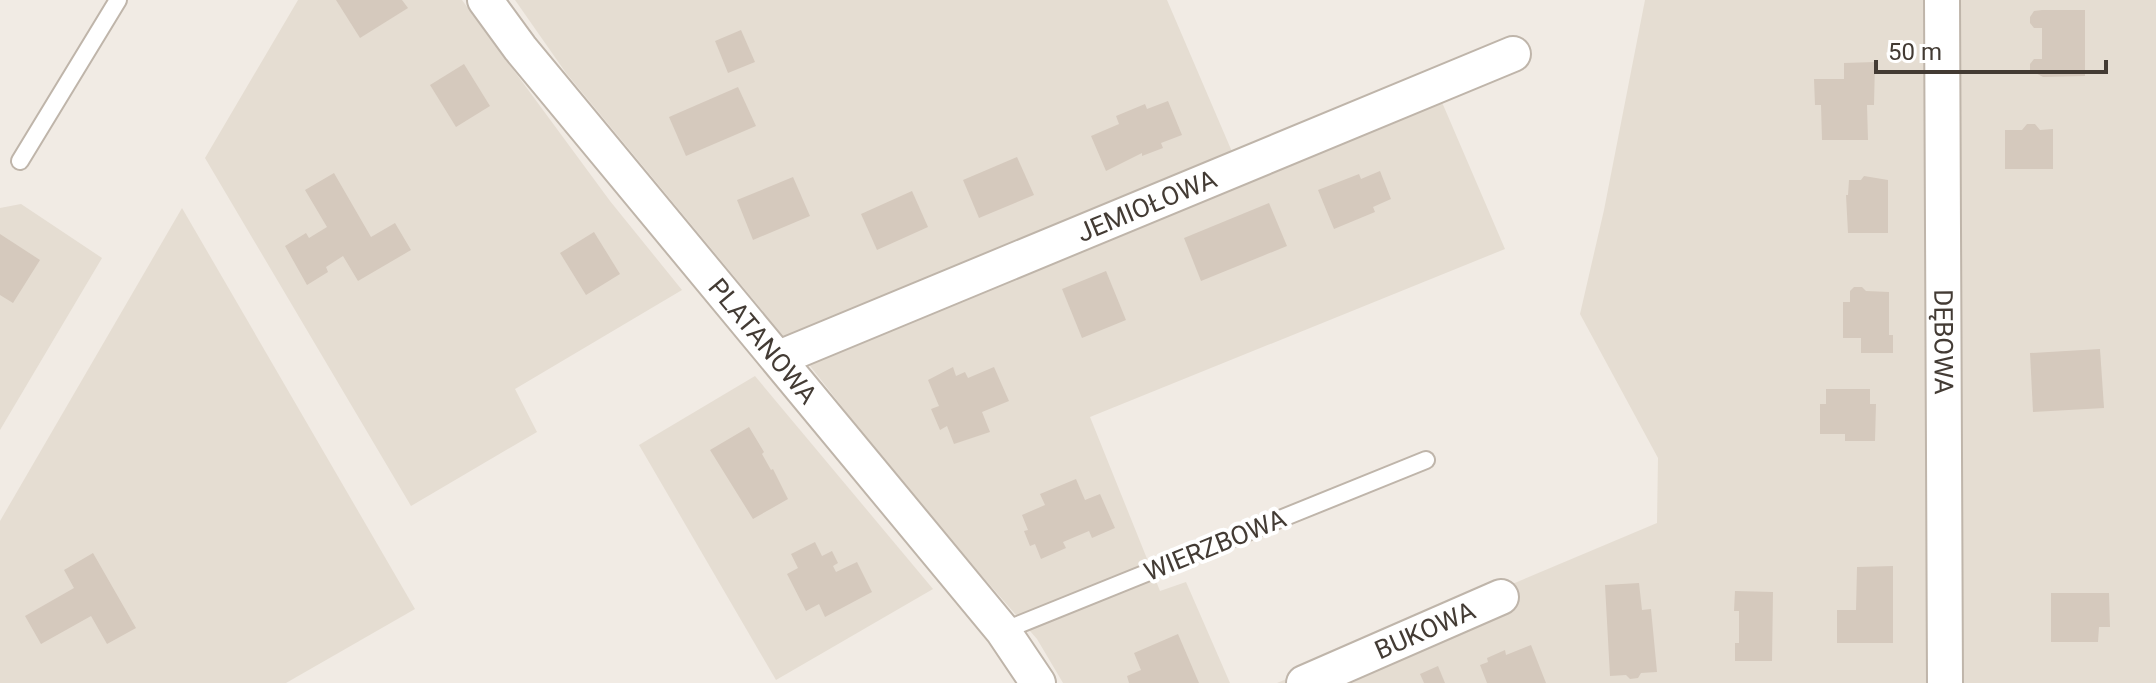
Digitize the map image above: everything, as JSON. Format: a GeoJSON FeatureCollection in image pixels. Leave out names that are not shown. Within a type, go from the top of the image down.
{"type":"FeatureCollection","features":[{"type":"Feature","properties":{"kind":"street","name":"PLATANOWA"},"geometry":{"type":"LineString","coordinates":[[485,0],[520,48],[1003,631],[1038,683]]}},
{"type":"Feature","properties":{"kind":"street","name":"DĘBOWA"},"geometry":{"type":"LineString","coordinates":[[1942,0],[1945,683]]}},
{"type":"Feature","properties":{"kind":"street","name":"JEMIOŁOWA"},"geometry":{"type":"LineString","coordinates":[[779,358],[1513,54]]}},
{"type":"Feature","properties":{"kind":"street","name":"BUKOWA"},"geometry":{"type":"LineString","coordinates":[[1304,683],[1501,597]]}},
{"type":"Feature","properties":{"kind":"lane"},"geometry":{"type":"LineString","coordinates":[[20,161],[118,0]]}},
{"type":"Feature","properties":{"kind":"lane","name":"WIERZBOWA"},"geometry":{"type":"LineString","coordinates":[[1003,631],[1426,460]]}},
{"type":"Feature","properties":{"kind":"shaded area"},"geometry":{"type":"Polygon","coordinates":[[[298,0],[462,0],[610,201],[682,290],[515,389],[537,432],[411,506],[205,158],[298,0]]]}},
{"type":"Feature","properties":{"kind":"shaded area"},"geometry":{"type":"Polygon","coordinates":[[[515,0],[1167,0],[1233,154],[785,338],[566,73],[515,0]]]}},
{"type":"Feature","properties":{"kind":"shaded area"},"geometry":{"type":"Polygon","coordinates":[[[1645,0],[2156,0],[2156,683],[1277,683],[1657,523],[1658,458],[1580,314],[1604,210],[1645,0]]]}},
{"type":"Feature","properties":{"kind":"shaded area"},"geometry":{"type":"Polygon","coordinates":[[[1441,100],[1505,249],[1090,417],[1160,591],[1186,582],[1230,683],[1063,683],[1037,639],[907,490],[807,362],[1441,100]]]}},
{"type":"Feature","properties":{"kind":"shaded area"},"geometry":{"type":"Polygon","coordinates":[[[21,204],[102,258],[0,430],[0,208],[21,204]]]}},
{"type":"Feature","properties":{"kind":"shaded area"},"geometry":{"type":"Polygon","coordinates":[[[182,208],[415,609],[286,683],[0,683],[0,521],[182,208]]]}},
{"type":"Feature","properties":{"kind":"shaded area"},"geometry":{"type":"Polygon","coordinates":[[[755,376],[933,589],[776,680],[639,445],[755,376]]]}},
{"type":"Feature","properties":{"kind":"building"},"geometry":{"type":"Polygon","coordinates":[[[336,0],[402,0],[408,8],[360,38],[336,0]]]}},
{"type":"Feature","properties":{"kind":"building"},"geometry":{"type":"Polygon","coordinates":[[[2085,10],[2085,76],[2043,77],[2030,70],[2034,59],[2042,59],[2042,28],[2034,28],[2030,17],[2034,11],[2085,10]]]}},
{"type":"Feature","properties":{"kind":"building"},"geometry":{"type":"Polygon","coordinates":[[[741,30],[755,62],[728,73],[715,41],[741,30]]]}},
{"type":"Feature","properties":{"kind":"building"},"geometry":{"type":"Polygon","coordinates":[[[1875,62],[1874,105],[1867,105],[1868,140],[1822,140],[1821,105],[1815,105],[1814,79],[1844,79],[1844,63],[1875,62]]]}},
{"type":"Feature","properties":{"kind":"building"},"geometry":{"type":"Polygon","coordinates":[[[464,64],[490,106],[456,127],[430,85],[464,64]]]}},
{"type":"Feature","properties":{"kind":"building"},"geometry":{"type":"Polygon","coordinates":[[[738,87],[756,126],[686,156],[669,117],[738,87]]]}},
{"type":"Feature","properties":{"kind":"building"},"geometry":{"type":"Polygon","coordinates":[[[1168,101],[1182,135],[1161,143],[1163,148],[1142,156],[1142,153],[1106,171],[1091,136],[1119,124],[1116,116],[1145,104],[1147,109],[1168,101]]]}},
{"type":"Feature","properties":{"kind":"building"},"geometry":{"type":"Polygon","coordinates":[[[2027,124],[2035,124],[2040,130],[2053,129],[2053,169],[2005,169],[2005,130],[2022,130],[2027,124]]]}},
{"type":"Feature","properties":{"kind":"building"},"geometry":{"type":"Polygon","coordinates":[[[1017,157],[1034,195],[979,218],[963,180],[1017,157]]]}},
{"type":"Feature","properties":{"kind":"building"},"geometry":{"type":"Polygon","coordinates":[[[1380,171],[1391,199],[1373,207],[1375,212],[1334,229],[1318,190],[1359,174],[1361,179],[1380,171]]]}},
{"type":"Feature","properties":{"kind":"building"},"geometry":{"type":"Polygon","coordinates":[[[334,173],[371,237],[395,223],[411,250],[358,281],[343,256],[326,267],[328,272],[307,285],[285,246],[306,233],[309,238],[327,227],[305,190],[334,173]]]}},
{"type":"Feature","properties":{"kind":"building"},"geometry":{"type":"Polygon","coordinates":[[[1864,176],[1888,180],[1888,233],[1848,233],[1846,195],[1849,180],[1861,180],[1864,176]]]}},
{"type":"Feature","properties":{"kind":"building"},"geometry":{"type":"Polygon","coordinates":[[[793,177],[810,216],[753,240],[737,200],[793,177]]]}},
{"type":"Feature","properties":{"kind":"building"},"geometry":{"type":"Polygon","coordinates":[[[912,191],[928,227],[877,250],[861,214],[912,191]]]}},
{"type":"Feature","properties":{"kind":"building"},"geometry":{"type":"Polygon","coordinates":[[[1269,203],[1287,246],[1201,281],[1184,238],[1269,203]]]}},
{"type":"Feature","properties":{"kind":"building"},"geometry":{"type":"Polygon","coordinates":[[[594,232],[620,274],[586,295],[560,253],[594,232]]]}},
{"type":"Feature","properties":{"kind":"building"},"geometry":{"type":"Polygon","coordinates":[[[0,234],[40,260],[13,303],[0,295],[0,234]]]}},
{"type":"Feature","properties":{"kind":"building"},"geometry":{"type":"Polygon","coordinates":[[[1106,271],[1126,320],[1082,338],[1062,289],[1106,271]]]}},
{"type":"Feature","properties":{"kind":"building"},"geometry":{"type":"Polygon","coordinates":[[[1854,287],[1889,292],[1889,335],[1893,335],[1893,353],[1861,353],[1861,338],[1843,338],[1843,302],[1850,302],[1850,291],[1854,287]]]}},
{"type":"Feature","properties":{"kind":"building"},"geometry":{"type":"Polygon","coordinates":[[[2100,349],[2104,408],[2033,412],[2030,353],[2100,349]]]}},
{"type":"Feature","properties":{"kind":"building"},"geometry":{"type":"Polygon","coordinates":[[[953,367],[956,376],[965,372],[968,378],[994,367],[1009,401],[982,412],[990,432],[954,444],[947,426],[940,430],[931,409],[939,406],[928,380],[953,367]]]}},
{"type":"Feature","properties":{"kind":"building"},"geometry":{"type":"Polygon","coordinates":[[[1826,389],[1870,389],[1870,404],[1876,404],[1875,441],[1845,441],[1845,434],[1820,434],[1820,404],[1826,404],[1826,389]]]}},
{"type":"Feature","properties":{"kind":"building"},"geometry":{"type":"Polygon","coordinates":[[[749,427],[788,499],[753,519],[710,450],[749,427]]]}},
{"type":"Feature","properties":{"kind":"building"},"geometry":{"type":"Polygon","coordinates":[[[1076,479],[1085,500],[1100,494],[1115,528],[1092,538],[1089,531],[1063,542],[1066,548],[1041,559],[1035,544],[1030,546],[1022,515],[1045,505],[1040,494],[1076,479]]]}},
{"type":"Feature","properties":{"kind":"building"},"geometry":{"type":"Polygon","coordinates":[[[815,542],[822,556],[832,551],[838,563],[833,566],[836,572],[857,562],[872,592],[825,617],[819,604],[806,611],[787,574],[798,568],[791,554],[815,542]]]}},
{"type":"Feature","properties":{"kind":"building"},"geometry":{"type":"Polygon","coordinates":[[[93,553],[136,628],[107,644],[91,616],[41,644],[25,616],[74,588],[64,570],[93,553]]]}},
{"type":"Feature","properties":{"kind":"building"},"geometry":{"type":"Polygon","coordinates":[[[1893,566],[1893,643],[1837,643],[1837,610],[1856,610],[1857,567],[1893,566]]]}},
{"type":"Feature","properties":{"kind":"building"},"geometry":{"type":"Polygon","coordinates":[[[1639,583],[1642,610],[1651,609],[1657,672],[1641,673],[1638,678],[1630,679],[1626,675],[1610,676],[1605,585],[1639,583]]]}},
{"type":"Feature","properties":{"kind":"building"},"geometry":{"type":"Polygon","coordinates":[[[1735,591],[1773,592],[1772,661],[1735,661],[1735,643],[1739,643],[1739,611],[1734,611],[1735,591]]]}},
{"type":"Feature","properties":{"kind":"building"},"geometry":{"type":"Polygon","coordinates":[[[2051,593],[2109,593],[2110,627],[2099,627],[2098,642],[2051,642],[2051,593]]]}},
{"type":"Feature","properties":{"kind":"building"},"geometry":{"type":"Polygon","coordinates":[[[1178,634],[1199,683],[1129,683],[1127,676],[1141,670],[1134,653],[1178,634]]]}},
{"type":"Feature","properties":{"kind":"building"},"geometry":{"type":"Polygon","coordinates":[[[1531,645],[1546,683],[1487,683],[1480,665],[1488,662],[1487,658],[1505,650],[1506,655],[1531,645]]]}},
{"type":"Feature","properties":{"kind":"building"},"geometry":{"type":"Polygon","coordinates":[[[1438,666],[1445,683],[1424,683],[1420,674],[1438,666]]]}}]}
